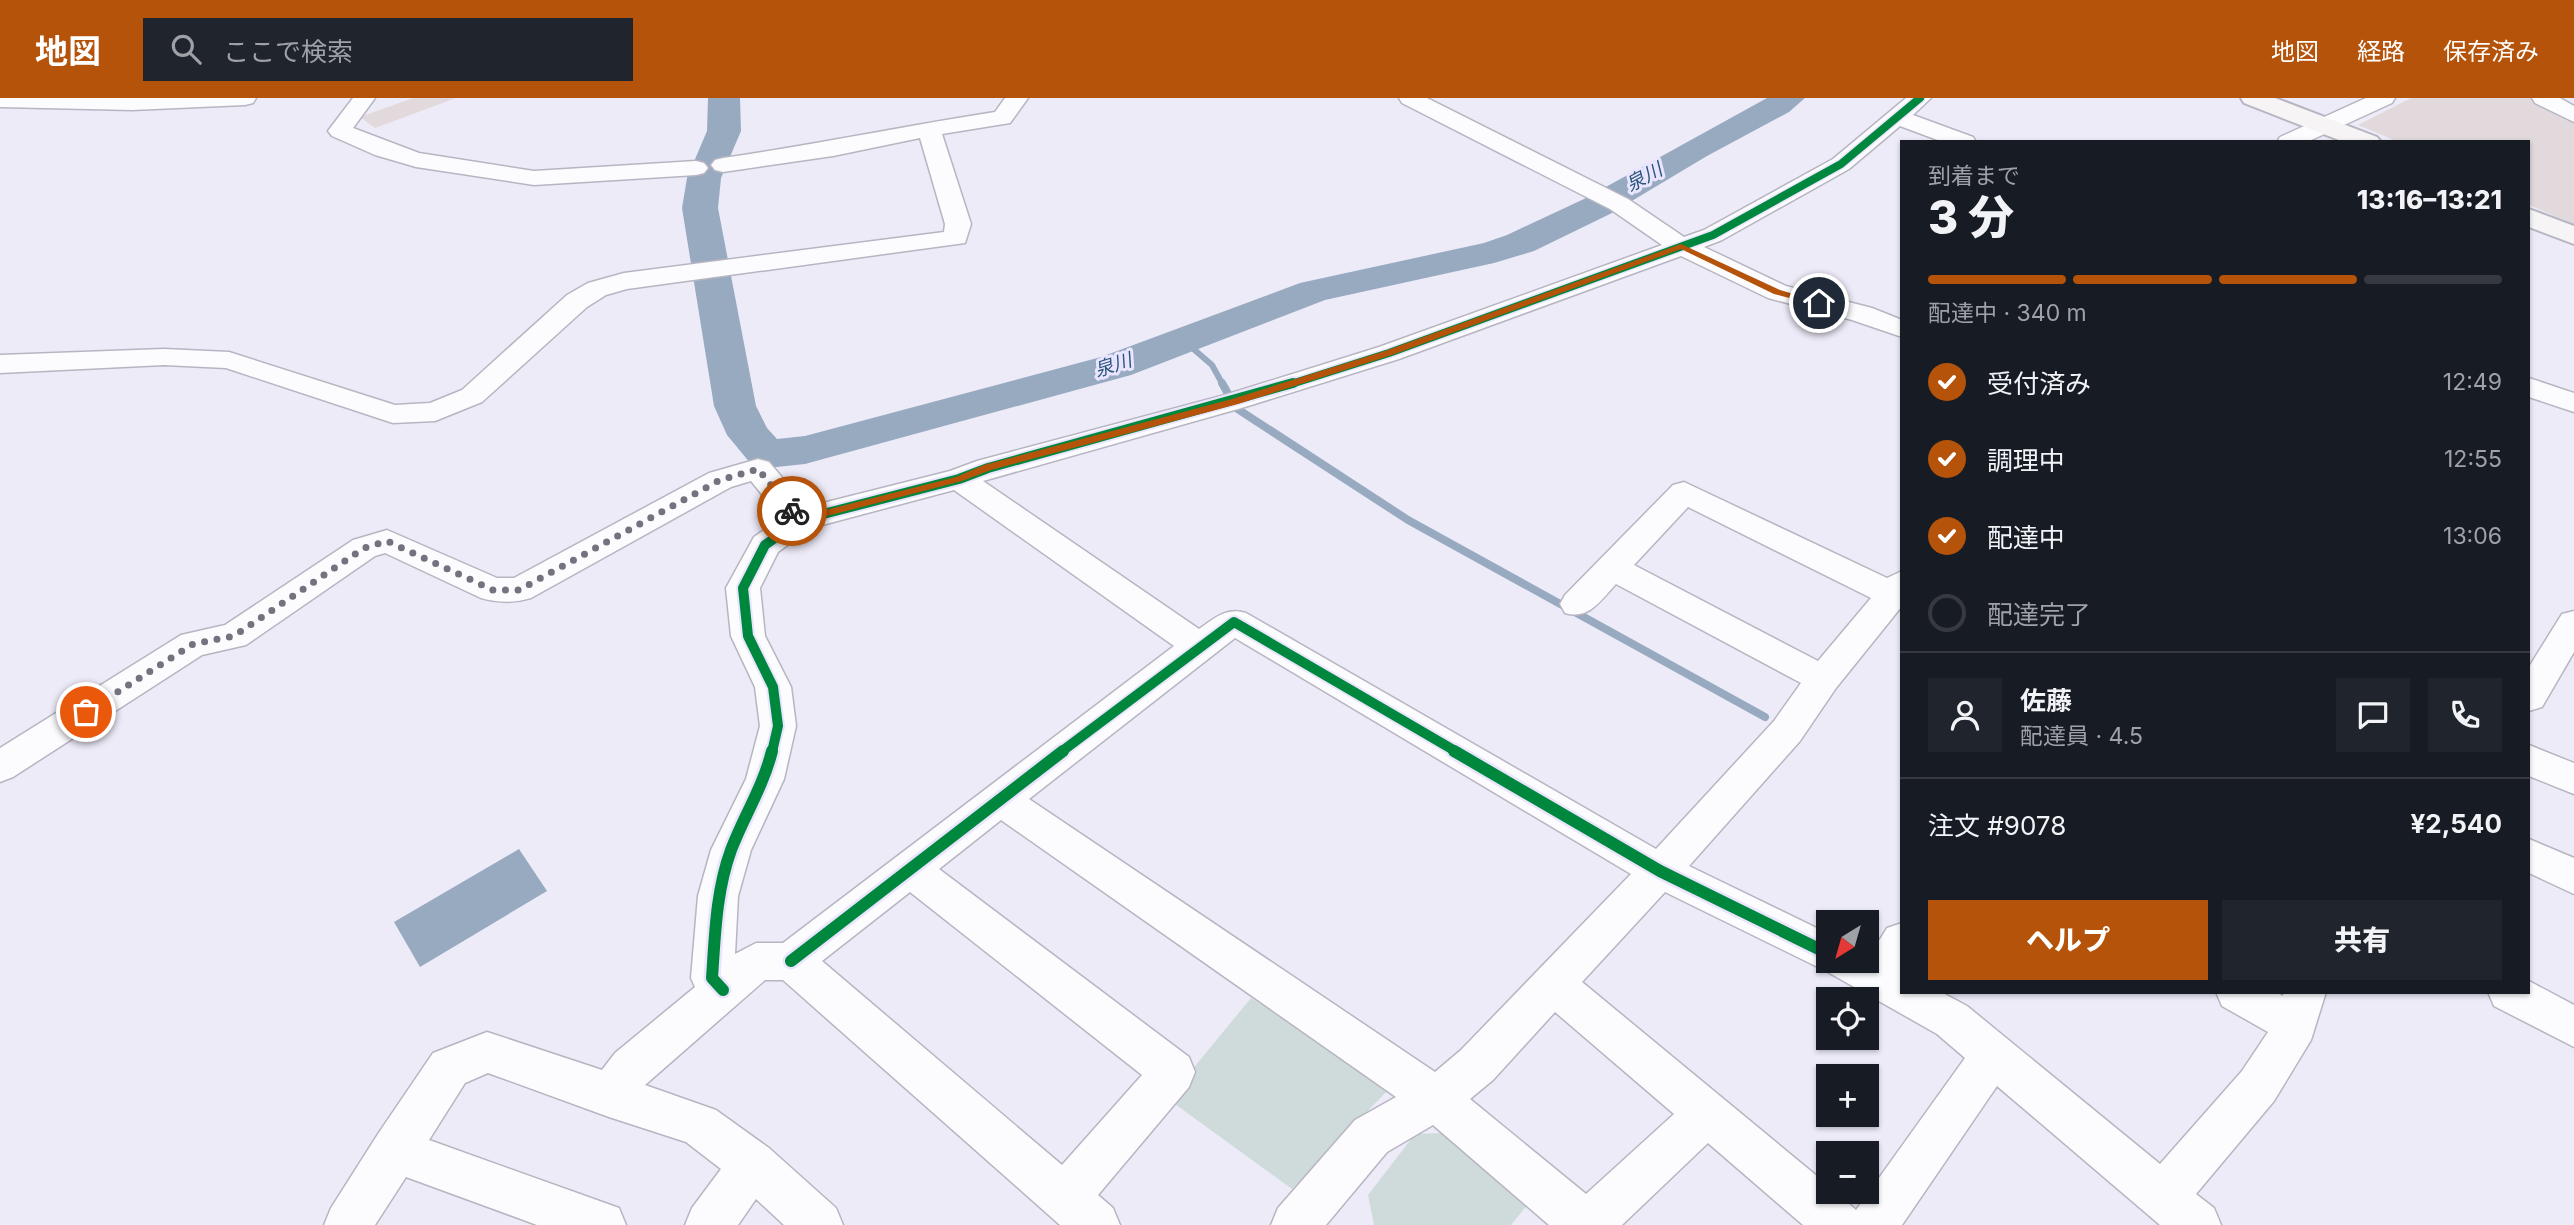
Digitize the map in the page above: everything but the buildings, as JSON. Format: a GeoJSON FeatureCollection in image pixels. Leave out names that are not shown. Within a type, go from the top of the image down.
{"type":"FeatureCollection","features":[{"type":"Feature","properties":{"kind":"main road"},"geometry":{"type":"LineString","coordinates":[[2253,98],[2325,123],[2363,140]]}},
{"type":"Feature","properties":{"kind":"main road"},"geometry":{"type":"LineString","coordinates":[[2530,218],[2574,236]]}},
{"type":"Feature","properties":{"kind":"street"},"geometry":{"type":"LineString","coordinates":[[0,100],[132,103],[245,98]]}},
{"type":"Feature","properties":{"kind":"street"},"geometry":{"type":"LineString","coordinates":[[364,98],[340,131],[383,150],[416,160],[534,178],[696,168]]}},
{"type":"Feature","properties":{"kind":"street"},"geometry":{"type":"LineString","coordinates":[[723,165],[833,149],[929,129],[1002,118],[1017,98]]}},
{"type":"Feature","properties":{"kind":"street"},"geometry":{"type":"LineString","coordinates":[[1410,98],[1610,199],[1681,246],[1777,292],[1862,314],[1900,328]]}},
{"type":"Feature","properties":{"kind":"street"},"geometry":{"type":"LineString","coordinates":[[2292,140],[2384,98]]}},
{"type":"Feature","properties":{"kind":"street"},"geometry":{"type":"LineString","coordinates":[[2543,98],[2574,115]]}},
{"type":"Feature","properties":{"kind":"street"},"geometry":{"type":"LineString","coordinates":[[723,990],[712,978],[719,896],[731,850],[765,779],[778,726],[773,687],[748,636],[743,588],[765,545],[800,520],[959,479],[988,468],[1230,403],[1389,353],[1713,234],[1841,164],[1900,106],[1961,140]]}},
{"type":"Feature","properties":{"kind":"street"},"geometry":{"type":"LineString","coordinates":[[0,365],[164,357],[229,360],[393,414],[435,412],[472,396],[577,301],[597,289],[624,281],[956,239],[958,223],[929,129]]}},
{"type":"Feature","properties":{"kind":"street"},"geometry":{"type":"LineString","coordinates":[[2530,387],[2574,403]]}},
{"type":"Feature","properties":{"kind":"street"},"geometry":{"type":"LineString","coordinates":[[0,767],[193,644],[234,636],[364,548],[387,541],[493,590],[519,590],[720,480],[758,469],[800,520]]}},
{"type":"Feature","properties":{"kind":"street"},"geometry":{"type":"LineString","coordinates":[[959,479],[1199,646]]}},
{"type":"Feature","properties":{"kind":"street"},"geometry":{"type":"LineString","coordinates":[[1311,1219],[1371,1136],[1436,1099],[1477,1065],[1660,871],[1787,731],[1823,679],[1898,590],[1684,492],[1614,569],[1577,604]]}},
{"type":"Feature","properties":{"kind":"street"},"geometry":{"type":"LineString","coordinates":[[1614,569],[1823,679]]}},
{"type":"Feature","properties":{"kind":"street"},"geometry":{"type":"LineString","coordinates":[[610,1096],[631,1068],[756,962],[791,961],[1199,646],[1234,622],[1660,871],[1816,948]]}},
{"type":"Feature","properties":{"kind":"street"},"geometry":{"type":"LineString","coordinates":[[2530,695],[2574,623]]}},
{"type":"Feature","properties":{"kind":"street"},"geometry":{"type":"LineString","coordinates":[[2530,760],[2574,779]]}},
{"type":"Feature","properties":{"kind":"street"},"geometry":{"type":"LineString","coordinates":[[1000,799],[1436,1099],[1574,1221],[1706,1114]]}},
{"type":"Feature","properties":{"kind":"street"},"geometry":{"type":"LineString","coordinates":[[2530,855],[2574,877]]}},
{"type":"Feature","properties":{"kind":"street"},"geometry":{"type":"LineString","coordinates":[[791,961],[1087,1218],[1174,1073],[910,869]]}},
{"type":"Feature","properties":{"kind":"street"},"geometry":{"type":"LineString","coordinates":[[1880,956],[1900,942]]}},
{"type":"Feature","properties":{"kind":"street"},"geometry":{"type":"LineString","coordinates":[[1866,973],[1900,992]]}},
{"type":"Feature","properties":{"kind":"street"},"geometry":{"type":"LineString","coordinates":[[1552,984],[1839,1225]]}},
{"type":"Feature","properties":{"kind":"street"},"geometry":{"type":"LineString","coordinates":[[1904,994],[1952,1020],[2180,1211],[2258,1086],[2300,1009],[2244,994]]}},
{"type":"Feature","properties":{"kind":"street"},"geometry":{"type":"LineString","coordinates":[[2513,994],[2574,1027]]}},
{"type":"Feature","properties":{"kind":"street"},"geometry":{"type":"LineString","coordinates":[[348,1225],[449,1068],[487,1052],[701,1125],[753,1164],[819,1225]]}},
{"type":"Feature","properties":{"kind":"street"},"geometry":{"type":"LineString","coordinates":[[1874,1225],[1993,1055]]}},
{"type":"Feature","properties":{"kind":"street"},"geometry":{"type":"LineString","coordinates":[[394,1150],[602,1225]]}},
{"type":"Feature","properties":{"kind":"street"},"geometry":{"type":"LineString","coordinates":[[709,1225],[753,1164]]}},
{"type":"Feature","properties":{"kind":"shaded area"},"geometry":{"type":"Polygon","coordinates":[[[1251,998],[1389,1089],[1292,1189],[1168,1099],[1251,998]]]}},
{"type":"Feature","properties":{"kind":"shaded area"},"geometry":{"type":"Polygon","coordinates":[[[1444,1133],[1528,1204],[1511,1225],[1374,1225],[1368,1195],[1415,1134],[1444,1133]]]}},
{"type":"Feature","properties":{"kind":"water"},"geometry":{"type":"Polygon","coordinates":[[[519,849],[547,891],[420,967],[394,922],[519,849]]]}},
{"type":"Feature","properties":{"kind":"waterway","name":"泉川"},"geometry":{"type":"LineString","coordinates":[[724,98],[724,131],[704,178],[700,208],[735,406],[749,435],[767,454],[805,450],[1116,366],[1314,291],[1494,252],[1520,243],[1572,219],[1789,98]]}},
{"type":"Feature","properties":{"kind":"waterway"},"geometry":{"type":"LineString","coordinates":[[1183,340],[1212,365],[1223,385]]}},
{"type":"Feature","properties":{"kind":"waterway"},"geometry":{"type":"LineString","coordinates":[[1222,383],[1236,408],[1408,520],[1765,717]]}},
{"type":"Feature","properties":{"kind":"cycle path"},"geometry":{"type":"LineString","coordinates":[[723,990],[712,978],[718,896],[731,850],[765,779],[778,726],[773,687],[748,636],[743,588],[765,545],[800,520],[959,479],[988,468],[1235,401],[1389,353],[1713,235],[1841,164],[1920,98]]}},
{"type":"Feature","properties":{"kind":"cycle path"},"geometry":{"type":"LineString","coordinates":[[791,961],[1199,646],[1234,622],[1660,871],[1816,948]]}},
{"type":"Feature","properties":{"kind":"way so far"},"geometry":{"type":"LineString","coordinates":[[86,712],[193,644],[234,636],[364,548],[387,541],[493,590],[519,590],[720,480],[758,469],[792,511]]}},
{"type":"Feature","properties":{"kind":"route"},"geometry":{"type":"LineString","coordinates":[[792,511],[800,520],[959,479],[988,468],[1235,401],[1389,353],[1681,246],[1777,292],[1819,303]]}}]}
